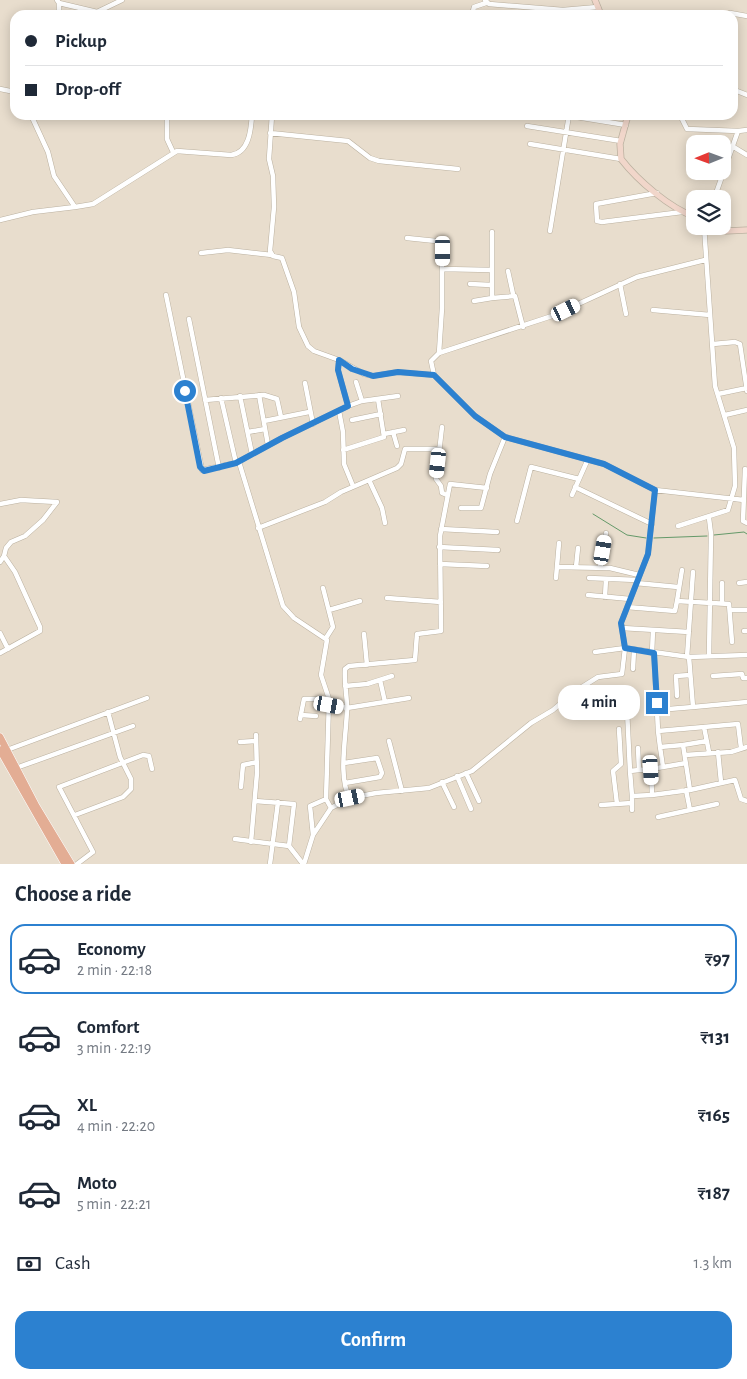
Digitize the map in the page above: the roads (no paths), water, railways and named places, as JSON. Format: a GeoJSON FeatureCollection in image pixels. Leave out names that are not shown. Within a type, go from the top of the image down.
{"type":"FeatureCollection","features":[{"type":"Feature","properties":{"kind":"main road"},"geometry":{"type":"LineString","coordinates":[[0,737],[3,750],[65,864]]}},
{"type":"Feature","properties":{"kind":"main road"},"geometry":{"type":"LineString","coordinates":[[3,750],[16,768],[71,864]]}},
{"type":"Feature","properties":{"kind":"street"},"geometry":{"type":"LineString","coordinates":[[100,10],[122,0]]}},
{"type":"Feature","properties":{"kind":"street"},"geometry":{"type":"LineString","coordinates":[[527,7],[528,0]]}},
{"type":"Feature","properties":{"kind":"street"},"geometry":{"type":"LineString","coordinates":[[595,0],[599,10]]}},
{"type":"Feature","properties":{"kind":"street"},"geometry":{"type":"LineString","coordinates":[[58,2],[88,10]]}},
{"type":"Feature","properties":{"kind":"street"},"geometry":{"type":"LineString","coordinates":[[473,10],[474,7],[486,2],[563,10],[598,7]]}},
{"type":"Feature","properties":{"kind":"street"},"geometry":{"type":"LineString","coordinates":[[33,120],[49,156],[54,176],[75,207]]}},
{"type":"Feature","properties":{"kind":"street"},"geometry":{"type":"LineString","coordinates":[[167,120],[167,139],[173,152]]}},
{"type":"Feature","properties":{"kind":"street"},"geometry":{"type":"LineString","coordinates":[[0,220],[33,212],[93,204],[173,152],[188,150],[231,155],[240,154],[246,147],[251,120]]}},
{"type":"Feature","properties":{"kind":"street"},"geometry":{"type":"LineString","coordinates":[[271,120],[269,159],[274,195],[270,242],[273,255]]}},
{"type":"Feature","properties":{"kind":"street"},"geometry":{"type":"LineString","coordinates":[[550,232],[567,120]]}},
{"type":"Feature","properties":{"kind":"street"},"geometry":{"type":"LineString","coordinates":[[596,120],[626,125]]}},
{"type":"Feature","properties":{"kind":"street"},"geometry":{"type":"LineString","coordinates":[[627,120],[619,153],[621,159],[657,193],[686,214]]}},
{"type":"Feature","properties":{"kind":"street"},"geometry":{"type":"LineString","coordinates":[[682,120],[687,130],[747,130]]}},
{"type":"Feature","properties":{"kind":"street"},"geometry":{"type":"LineString","coordinates":[[527,126],[621,141]]}},
{"type":"Feature","properties":{"kind":"street"},"geometry":{"type":"LineString","coordinates":[[717,190],[738,131]]}},
{"type":"Feature","properties":{"kind":"street"},"geometry":{"type":"LineString","coordinates":[[270,133],[348,141],[370,158],[379,161],[458,169]]}},
{"type":"Feature","properties":{"kind":"street"},"geometry":{"type":"LineString","coordinates":[[530,144],[563,151],[621,159]]}},
{"type":"Feature","properties":{"kind":"street"},"geometry":{"type":"LineString","coordinates":[[732,146],[747,155]]}},
{"type":"Feature","properties":{"kind":"street"},"geometry":{"type":"LineString","coordinates":[[657,193],[596,204],[594,208],[597,221],[602,222],[682,212]]}},
{"type":"Feature","properties":{"kind":"street"},"geometry":{"type":"LineString","coordinates":[[731,231],[747,230]]}},
{"type":"Feature","properties":{"kind":"street"},"geometry":{"type":"LineString","coordinates":[[492,232],[492,298]]}},
{"type":"Feature","properties":{"kind":"street"},"geometry":{"type":"LineString","coordinates":[[678,526],[710,518],[728,510],[735,486],[734,448],[718,394],[705,235]]}},
{"type":"Feature","properties":{"kind":"street"},"geometry":{"type":"LineString","coordinates":[[407,238],[441,243],[443,269],[442,321],[438,353]]}},
{"type":"Feature","properties":{"kind":"street"},"geometry":{"type":"LineString","coordinates":[[201,253],[228,250],[280,257],[286,264],[294,292],[299,327],[308,346],[314,351],[352,369],[373,376],[398,372],[434,375]]}},
{"type":"Feature","properties":{"kind":"street"},"geometry":{"type":"LineString","coordinates":[[706,260],[658,270],[620,284],[552,316],[523,327],[438,353],[431,361],[434,375],[475,416],[505,437],[604,464],[655,490],[732,498],[745,502]]}},
{"type":"Feature","properties":{"kind":"street"},"geometry":{"type":"LineString","coordinates":[[443,269],[491,270]]}},
{"type":"Feature","properties":{"kind":"street"},"geometry":{"type":"LineString","coordinates":[[508,271],[523,327]]}},
{"type":"Feature","properties":{"kind":"street"},"geometry":{"type":"LineString","coordinates":[[470,284],[491,284]]}},
{"type":"Feature","properties":{"kind":"street"},"geometry":{"type":"LineString","coordinates":[[620,284],[626,314]]}},
{"type":"Feature","properties":{"kind":"street"},"geometry":{"type":"LineString","coordinates":[[474,301],[513,294]]}},
{"type":"Feature","properties":{"kind":"street"},"geometry":{"type":"LineString","coordinates":[[166,295],[200,467],[204,471],[237,462],[348,406],[398,396]]}},
{"type":"Feature","properties":{"kind":"street"},"geometry":{"type":"LineString","coordinates":[[653,310],[710,315]]}},
{"type":"Feature","properties":{"kind":"street"},"geometry":{"type":"LineString","coordinates":[[189,319],[219,468]]}},
{"type":"Feature","properties":{"kind":"street"},"geometry":{"type":"LineString","coordinates":[[713,344],[735,342],[740,344],[747,390],[718,394]]}},
{"type":"Feature","properties":{"kind":"street"},"geometry":{"type":"LineString","coordinates":[[339,363],[348,406]]}},
{"type":"Feature","properties":{"kind":"street"},"geometry":{"type":"LineString","coordinates":[[356,382],[362,402]]}},
{"type":"Feature","properties":{"kind":"street"},"geometry":{"type":"LineString","coordinates":[[305,383],[309,412],[313,424]]}},
{"type":"Feature","properties":{"kind":"street"},"geometry":{"type":"LineString","coordinates":[[205,400],[259,395],[276,398],[281,417]]}},
{"type":"Feature","properties":{"kind":"street"},"geometry":{"type":"LineString","coordinates":[[259,395],[268,445]]}},
{"type":"Feature","properties":{"kind":"street"},"geometry":{"type":"LineString","coordinates":[[240,396],[252,454]]}},
{"type":"Feature","properties":{"kind":"street"},"geometry":{"type":"LineString","coordinates":[[221,398],[237,462],[284,606],[294,618],[326,638]]}},
{"type":"Feature","properties":{"kind":"street"},"geometry":{"type":"LineString","coordinates":[[343,450],[384,438],[378,399]]}},
{"type":"Feature","properties":{"kind":"street"},"geometry":{"type":"LineString","coordinates":[[725,415],[747,410]]}},
{"type":"Feature","properties":{"kind":"street"},"geometry":{"type":"LineString","coordinates":[[339,411],[343,432],[345,466],[353,486]]}},
{"type":"Feature","properties":{"kind":"street"},"geometry":{"type":"LineString","coordinates":[[264,421],[309,412]]}},
{"type":"Feature","properties":{"kind":"street"},"geometry":{"type":"LineString","coordinates":[[352,420],[381,414]]}},
{"type":"Feature","properties":{"kind":"street"},"geometry":{"type":"LineString","coordinates":[[442,427],[436,479],[441,486],[442,493],[447,496]]}},
{"type":"Feature","properties":{"kind":"street"},"geometry":{"type":"LineString","coordinates":[[248,432],[265,429]]}},
{"type":"Feature","properties":{"kind":"street"},"geometry":{"type":"LineString","coordinates":[[384,434],[404,430]]}},
{"type":"Feature","properties":{"kind":"street"},"geometry":{"type":"LineString","coordinates":[[394,432],[396,446]]}},
{"type":"Feature","properties":{"kind":"street"},"geometry":{"type":"LineString","coordinates":[[461,508],[482,508],[490,474],[505,437]]}},
{"type":"Feature","properties":{"kind":"street"},"geometry":{"type":"LineString","coordinates":[[258,528],[325,502],[353,486],[400,466],[405,449],[439,449]]}},
{"type":"Feature","properties":{"kind":"street"},"geometry":{"type":"LineString","coordinates":[[572,495],[588,459]]}},
{"type":"Feature","properties":{"kind":"street"},"geometry":{"type":"LineString","coordinates":[[517,521],[530,468],[533,466],[579,479]]}},
{"type":"Feature","properties":{"kind":"street"},"geometry":{"type":"LineString","coordinates":[[734,471],[746,469],[743,521],[747,523]]}},
{"type":"Feature","properties":{"kind":"street"},"geometry":{"type":"LineString","coordinates":[[369,480],[380,504],[385,523]]}},
{"type":"Feature","properties":{"kind":"street"},"geometry":{"type":"LineString","coordinates":[[350,798],[345,783],[344,763],[347,708],[346,668],[366,664],[415,660],[417,634],[441,632],[440,548],[441,529],[447,496],[452,483],[487,488]]}},
{"type":"Feature","properties":{"kind":"street"},"geometry":{"type":"LineString","coordinates":[[575,487],[652,524]]}},
{"type":"Feature","properties":{"kind":"street"},"geometry":{"type":"LineString","coordinates":[[303,864],[313,835],[331,808],[350,798],[428,788],[466,773],[491,757],[531,723],[553,710],[574,692],[598,678],[622,674],[625,648],[621,623],[648,554],[655,490]]}},
{"type":"Feature","properties":{"kind":"street"},"geometry":{"type":"LineString","coordinates":[[0,504],[21,500],[57,502],[43,520],[25,536],[11,542],[0,562]]}},
{"type":"Feature","properties":{"kind":"street"},"geometry":{"type":"LineString","coordinates":[[709,656],[712,534],[710,518]]}},
{"type":"Feature","properties":{"kind":"street"},"geometry":{"type":"LineString","coordinates":[[441,529],[497,532]]}},
{"type":"Feature","properties":{"kind":"street"},"geometry":{"type":"LineString","coordinates":[[600,567],[606,533]]}},
{"type":"Feature","properties":{"kind":"street"},"geometry":{"type":"LineString","coordinates":[[556,578],[559,543]]}},
{"type":"Feature","properties":{"kind":"street"},"geometry":{"type":"LineString","coordinates":[[440,548],[498,550]]}},
{"type":"Feature","properties":{"kind":"street"},"geometry":{"type":"LineString","coordinates":[[576,567],[578,548]]}},
{"type":"Feature","properties":{"kind":"street"},"geometry":{"type":"LineString","coordinates":[[0,653],[40,631],[40,627],[15,572],[4,556]]}},
{"type":"Feature","properties":{"kind":"street"},"geometry":{"type":"LineString","coordinates":[[440,564],[487,566]]}},
{"type":"Feature","properties":{"kind":"street"},"geometry":{"type":"LineString","coordinates":[[557,567],[618,569],[638,580]]}},
{"type":"Feature","properties":{"kind":"street"},"geometry":{"type":"LineString","coordinates":[[627,607],[675,611],[682,570]]}},
{"type":"Feature","properties":{"kind":"street"},"geometry":{"type":"LineString","coordinates":[[692,572],[688,657],[693,707]]}},
{"type":"Feature","properties":{"kind":"street"},"geometry":{"type":"LineString","coordinates":[[589,578],[638,580],[678,587]]}},
{"type":"Feature","properties":{"kind":"street"},"geometry":{"type":"LineString","coordinates":[[605,597],[606,579]]}},
{"type":"Feature","properties":{"kind":"street"},"geometry":{"type":"LineString","coordinates":[[739,583],[747,582]]}},
{"type":"Feature","properties":{"kind":"street"},"geometry":{"type":"LineString","coordinates":[[722,583],[722,603]]}},
{"type":"Feature","properties":{"kind":"street"},"geometry":{"type":"LineString","coordinates":[[323,588],[333,627],[326,638],[321,678],[329,702],[326,799],[331,808]]}},
{"type":"Feature","properties":{"kind":"street"},"geometry":{"type":"LineString","coordinates":[[588,596],[630,599]]}},
{"type":"Feature","properties":{"kind":"street"},"geometry":{"type":"LineString","coordinates":[[387,598],[441,602]]}},
{"type":"Feature","properties":{"kind":"street"},"geometry":{"type":"LineString","coordinates":[[329,610],[360,601]]}},
{"type":"Feature","properties":{"kind":"street"},"geometry":{"type":"LineString","coordinates":[[678,601],[729,604],[731,610],[732,642]]}},
{"type":"Feature","properties":{"kind":"street"},"geometry":{"type":"LineString","coordinates":[[731,610],[747,610]]}},
{"type":"Feature","properties":{"kind":"street"},"geometry":{"type":"LineString","coordinates":[[622,628],[689,632]]}},
{"type":"Feature","properties":{"kind":"street"},"geometry":{"type":"LineString","coordinates":[[652,630],[658,731],[663,767]]}},
{"type":"Feature","properties":{"kind":"street"},"geometry":{"type":"LineString","coordinates":[[0,633],[8,649]]}},
{"type":"Feature","properties":{"kind":"street"},"geometry":{"type":"LineString","coordinates":[[364,634],[366,664]]}},
{"type":"Feature","properties":{"kind":"street"},"geometry":{"type":"LineString","coordinates":[[595,652],[625,648],[688,657],[747,655]]}},
{"type":"Feature","properties":{"kind":"street"},"geometry":{"type":"LineString","coordinates":[[633,669],[634,650]]}},
{"type":"Feature","properties":{"kind":"street"},"geometry":{"type":"LineString","coordinates":[[713,676],[742,674],[743,678],[747,678]]}},
{"type":"Feature","properties":{"kind":"street"},"geometry":{"type":"LineString","coordinates":[[677,696],[676,676],[690,675]]}},
{"type":"Feature","properties":{"kind":"street"},"geometry":{"type":"LineString","coordinates":[[345,686],[392,676]]}},
{"type":"Feature","properties":{"kind":"street"},"geometry":{"type":"LineString","coordinates":[[380,680],[385,702]]}},
{"type":"Feature","properties":{"kind":"street"},"geometry":{"type":"LineString","coordinates":[[3,750],[147,698]]}},
{"type":"Feature","properties":{"kind":"street"},"geometry":{"type":"LineString","coordinates":[[316,716],[300,717],[304,699],[329,702],[347,708],[409,698]]}},
{"type":"Feature","properties":{"kind":"street"},"geometry":{"type":"LineString","coordinates":[[657,710],[747,702]]}},
{"type":"Feature","properties":{"kind":"street"},"geometry":{"type":"LineString","coordinates":[[627,710],[632,810]]}},
{"type":"Feature","properties":{"kind":"street"},"geometry":{"type":"LineString","coordinates":[[75,815],[128,795],[132,784],[123,763],[108,712]]}},
{"type":"Feature","properties":{"kind":"street"},"geometry":{"type":"LineString","coordinates":[[658,731],[738,724],[741,748]]}},
{"type":"Feature","properties":{"kind":"street"},"geometry":{"type":"LineString","coordinates":[[16,768],[133,726]]}},
{"type":"Feature","properties":{"kind":"street"},"geometry":{"type":"LineString","coordinates":[[704,728],[708,752]]}},
{"type":"Feature","properties":{"kind":"street"},"geometry":{"type":"LineString","coordinates":[[616,804],[613,771],[621,764],[619,729]]}},
{"type":"Feature","properties":{"kind":"street"},"geometry":{"type":"LineString","coordinates":[[251,842],[255,801],[256,735]]}},
{"type":"Feature","properties":{"kind":"street"},"geometry":{"type":"LineString","coordinates":[[240,742],[256,741]]}},
{"type":"Feature","properties":{"kind":"street"},"geometry":{"type":"LineString","coordinates":[[389,741],[402,791]]}},
{"type":"Feature","properties":{"kind":"street"},"geometry":{"type":"LineString","coordinates":[[660,747],[707,742]]}},
{"type":"Feature","properties":{"kind":"street"},"geometry":{"type":"LineString","coordinates":[[683,745],[690,810]]}},
{"type":"Feature","properties":{"kind":"street"},"geometry":{"type":"LineString","coordinates":[[685,755],[731,752],[747,747]]}},
{"type":"Feature","properties":{"kind":"street"},"geometry":{"type":"LineString","coordinates":[[638,748],[639,770]]}},
{"type":"Feature","properties":{"kind":"street"},"geometry":{"type":"LineString","coordinates":[[718,752],[721,782]]}},
{"type":"Feature","properties":{"kind":"street"},"geometry":{"type":"LineString","coordinates":[[77,864],[93,852],[75,815],[58,787],[147,755],[152,769]]}},
{"type":"Feature","properties":{"kind":"street"},"geometry":{"type":"LineString","coordinates":[[344,763],[377,758],[382,773],[380,777],[345,783]]}},
{"type":"Feature","properties":{"kind":"street"},"geometry":{"type":"LineString","coordinates":[[241,787],[243,765],[256,762]]}},
{"type":"Feature","properties":{"kind":"street"},"geometry":{"type":"LineString","coordinates":[[630,772],[686,763]]}},
{"type":"Feature","properties":{"kind":"street"},"geometry":{"type":"LineString","coordinates":[[651,770],[652,795]]}},
{"type":"Feature","properties":{"kind":"street"},"geometry":{"type":"LineString","coordinates":[[466,773],[479,801]]}},
{"type":"Feature","properties":{"kind":"street"},"geometry":{"type":"LineString","coordinates":[[457,776],[471,809]]}},
{"type":"Feature","properties":{"kind":"street"},"geometry":{"type":"LineString","coordinates":[[632,796],[688,790],[735,780],[741,799],[747,801]]}},
{"type":"Feature","properties":{"kind":"street"},"geometry":{"type":"LineString","coordinates":[[442,782],[454,807]]}},
{"type":"Feature","properties":{"kind":"street"},"geometry":{"type":"LineString","coordinates":[[313,835],[310,806],[326,799]]}},
{"type":"Feature","properties":{"kind":"street"},"geometry":{"type":"LineString","coordinates":[[255,801],[294,804],[289,846]]}},
{"type":"Feature","properties":{"kind":"street"},"geometry":{"type":"LineString","coordinates":[[270,864],[278,802]]}},
{"type":"Feature","properties":{"kind":"street"},"geometry":{"type":"LineString","coordinates":[[601,805],[632,803]]}},
{"type":"Feature","properties":{"kind":"street"},"geometry":{"type":"LineString","coordinates":[[658,818],[717,804]]}},
{"type":"Feature","properties":{"kind":"street"},"geometry":{"type":"LineString","coordinates":[[235,839],[289,846],[303,864]]}},
{"type":"Feature","properties":{"kind":"waterway"},"geometry":{"type":"LineString","coordinates":[[593,514],[627,535],[646,538]]}},
{"type":"Feature","properties":{"kind":"waterway"},"geometry":{"type":"LineString","coordinates":[[714,535],[744,532],[747,534]]}},
{"type":"Feature","properties":{"kind":"waterway"},"geometry":{"type":"LineString","coordinates":[[654,538],[707,536]]}}]}
